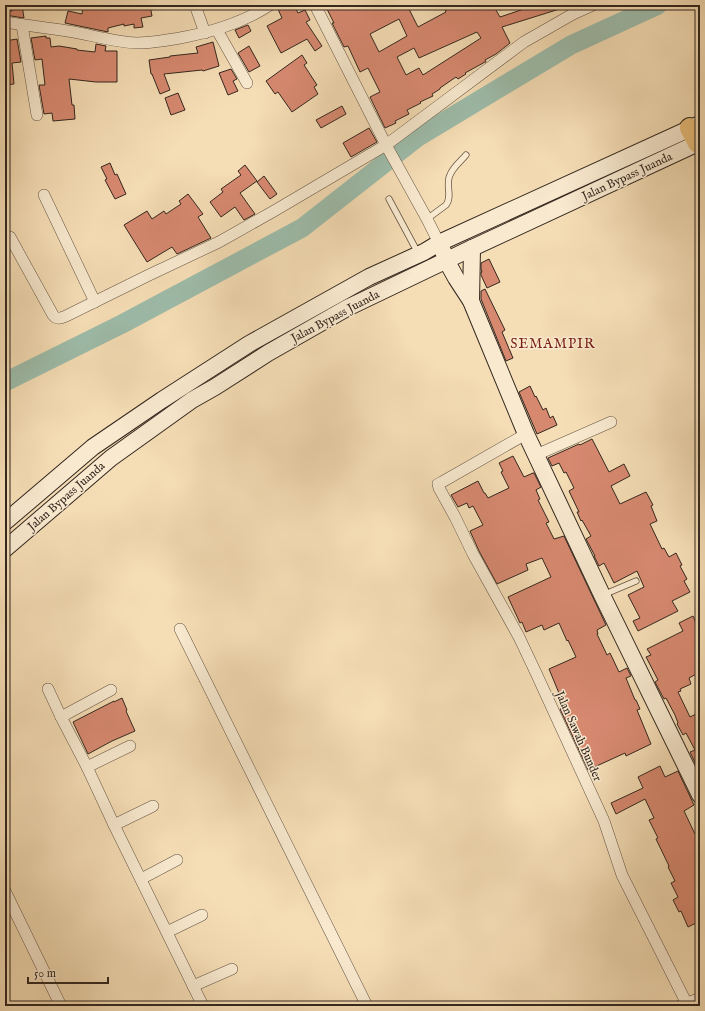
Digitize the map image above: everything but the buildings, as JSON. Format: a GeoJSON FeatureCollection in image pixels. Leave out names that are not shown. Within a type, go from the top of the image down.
{"type":"FeatureCollection","features":[{"type":"Feature","properties":{"kind":"main road","name":"Jalan Bypass Juanda"},"geometry":{"type":"LineString","coordinates":[[5,522],[93,447],[162,400],[249,344],[362,281],[439,243],[697,134]]}},
{"type":"Feature","properties":{"kind":"main road","name":"Jalan Bypass Juanda"},"geometry":{"type":"LineString","coordinates":[[5,549],[111,458],[192,400],[268,353],[347,308],[472,248],[697,134]]}},
{"type":"Feature","properties":{"kind":"main road"},"geometry":{"type":"LineString","coordinates":[[439,243],[446,260],[471,301],[536,456],[700,795]]}},
{"type":"Feature","properties":{"kind":"main road"},"geometry":{"type":"LineString","coordinates":[[471,301],[472,248]]}},
{"type":"Feature","properties":{"kind":"main road"},"geometry":{"type":"LineString","coordinates":[[204,374],[207,382],[215,387]]}},
{"type":"Feature","properties":{"kind":"street"},"geometry":{"type":"LineString","coordinates":[[195,5],[205,33]]}},
{"type":"Feature","properties":{"kind":"street"},"geometry":{"type":"LineString","coordinates":[[5,22],[137,43],[165,41],[217,30],[259,12],[270,5]]}},
{"type":"Feature","properties":{"kind":"street"},"geometry":{"type":"LineString","coordinates":[[315,5],[387,147],[439,243]]}},
{"type":"Feature","properties":{"kind":"street"},"geometry":{"type":"LineString","coordinates":[[10,237],[53,315],[55,318],[59,319],[219,242],[387,147],[524,42],[573,14],[593,5]]}},
{"type":"Feature","properties":{"kind":"street"},"geometry":{"type":"LineString","coordinates":[[22,25],[37,115]]}},
{"type":"Feature","properties":{"kind":"street"},"geometry":{"type":"LineString","coordinates":[[217,30],[247,83]]}},
{"type":"Feature","properties":{"kind":"street"},"geometry":{"type":"LineString","coordinates":[[44,195],[95,302]]}},
{"type":"Feature","properties":{"kind":"street"},"geometry":{"type":"LineString","coordinates":[[536,456],[611,422]]}},
{"type":"Feature","properties":{"kind":"street","name":"Jalan Sawah Bunder"},"geometry":{"type":"LineString","coordinates":[[526,434],[438,484],[473,554],[526,652],[604,821],[622,875],[684,1005]]}},
{"type":"Feature","properties":{"kind":"street"},"geometry":{"type":"LineString","coordinates":[[180,629],[367,1006]]}},
{"type":"Feature","properties":{"kind":"street"},"geometry":{"type":"LineString","coordinates":[[48,689],[203,1006]]}},
{"type":"Feature","properties":{"kind":"street"},"geometry":{"type":"LineString","coordinates":[[61,717],[111,690]]}},
{"type":"Feature","properties":{"kind":"street"},"geometry":{"type":"LineString","coordinates":[[87,768],[130,746]]}},
{"type":"Feature","properties":{"kind":"street"},"geometry":{"type":"LineString","coordinates":[[114,825],[153,806]]}},
{"type":"Feature","properties":{"kind":"street"},"geometry":{"type":"LineString","coordinates":[[141,879],[177,860]]}},
{"type":"Feature","properties":{"kind":"street"},"geometry":{"type":"LineString","coordinates":[[5,891],[61,1006]]}},
{"type":"Feature","properties":{"kind":"street"},"geometry":{"type":"LineString","coordinates":[[167,932],[202,915]]}},
{"type":"Feature","properties":{"kind":"street"},"geometry":{"type":"LineString","coordinates":[[193,986],[232,969]]}},
{"type":"Feature","properties":{"kind":"street"},"geometry":{"type":"LineString","coordinates":[[684,1005],[700,998]]}},
{"type":"Feature","properties":{"kind":"lane"},"geometry":{"type":"LineString","coordinates":[[427,219],[448,202],[450,198],[448,186],[450,175],[466,155]]}},
{"type":"Feature","properties":{"kind":"lane"},"geometry":{"type":"LineString","coordinates":[[388,199],[419,254]]}},
{"type":"Feature","properties":{"kind":"lane"},"geometry":{"type":"LineString","coordinates":[[602,595],[636,581]]}},
{"type":"Feature","properties":{"kind":"waterway"},"geometry":{"type":"LineString","coordinates":[[5,382],[122,324],[302,228],[418,137],[571,45],[658,5]]}},
{"type":"Feature","properties":{"kind":"district","name":"SEMAMPIR"},"geometry":{"type":"Point","coordinates":[553,343]}}]}
